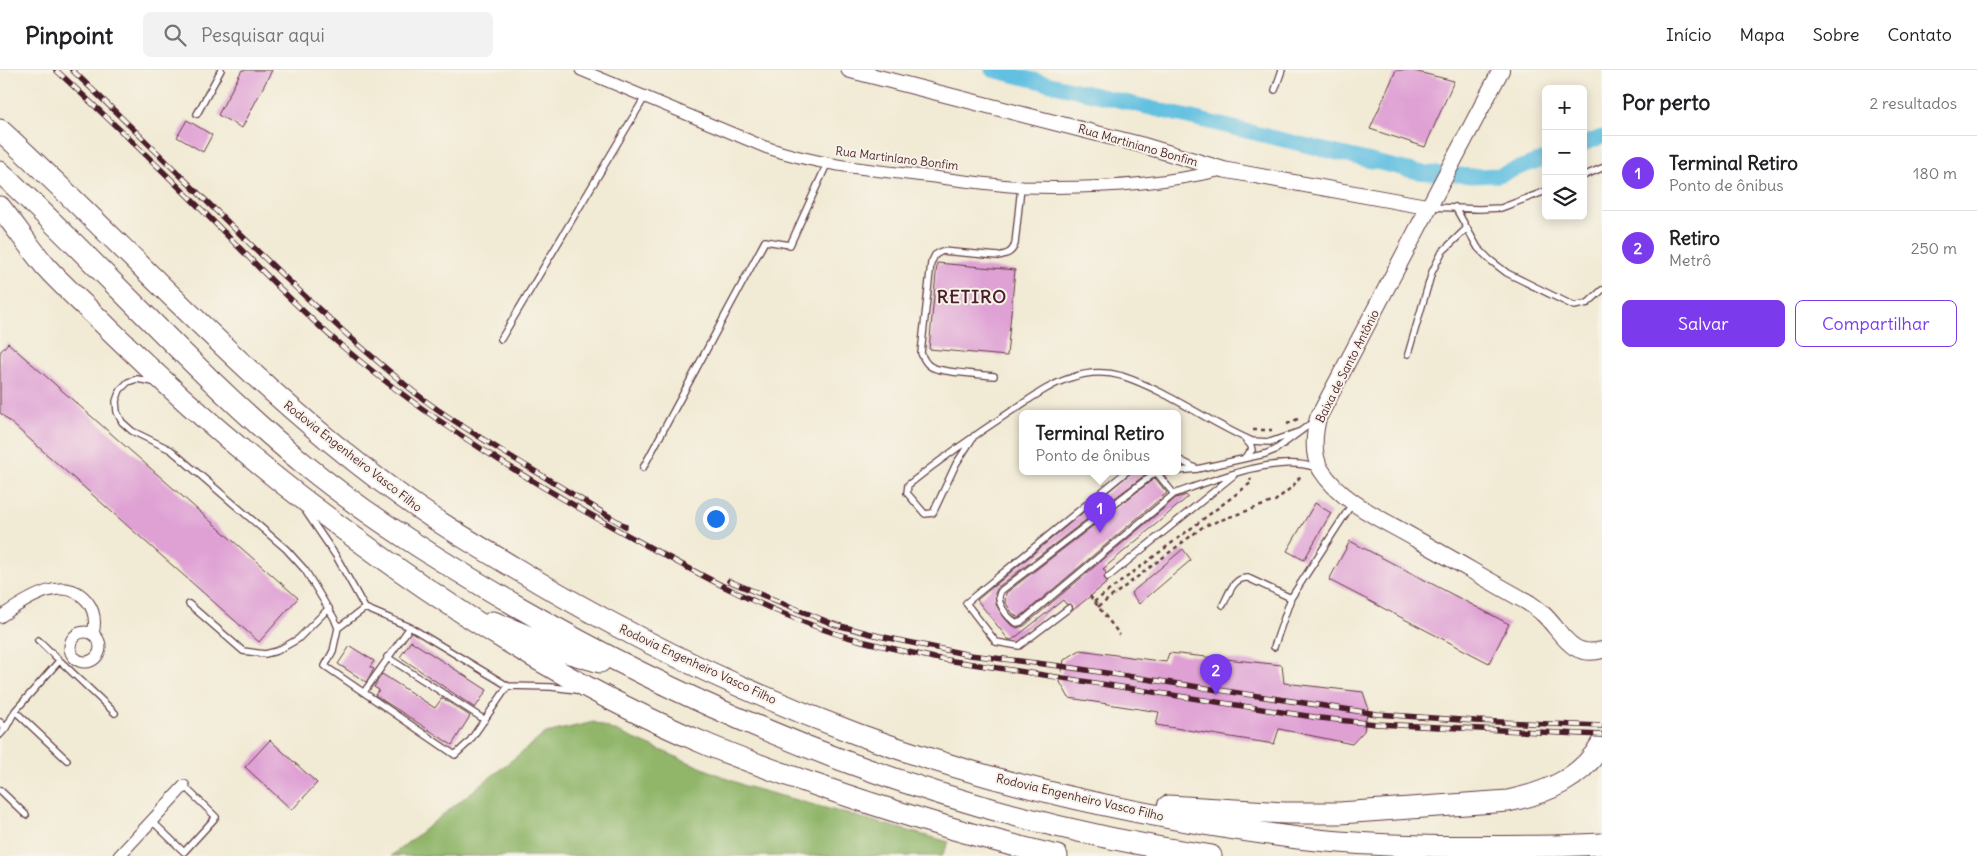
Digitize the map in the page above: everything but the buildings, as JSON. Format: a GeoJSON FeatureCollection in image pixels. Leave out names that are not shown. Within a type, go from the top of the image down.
{"type":"FeatureCollection","features":[{"type":"Feature","properties":{"kind":"highway","name":"Rodovia Engenheiro Vasco Filho"},"geometry":{"type":"LineString","coordinates":[[0,130],[274,393],[323,435],[393,490],[445,526],[553,592],[612,624],[739,686],[858,734],[922,756],[1091,802],[1191,822],[1302,838],[1449,847],[1602,844]]}},
{"type":"Feature","properties":{"kind":"highway"},"geometry":{"type":"LineString","coordinates":[[0,172],[192,362],[304,464],[377,518],[470,579],[540,620],[650,679],[721,712],[848,764],[984,808],[1085,833],[1211,856]]}},
{"type":"Feature","properties":{"kind":"highway"},"geometry":{"type":"LineString","coordinates":[[0,207],[48,269],[165,384],[288,488],[393,567],[520,651],[636,713],[707,745],[773,770],[906,815],[976,836],[1056,856]]}},
{"type":"Feature","properties":{"kind":"highway"},"geometry":{"type":"LineString","coordinates":[[449,604],[566,652],[650,679]]}},
{"type":"Feature","properties":{"kind":"highway"},"geometry":{"type":"LineString","coordinates":[[1091,802],[1284,813],[1349,812],[1508,800],[1533,795],[1560,784],[1584,766],[1594,756],[1602,743]]}},
{"type":"Feature","properties":{"kind":"main road","name":"Baixa de Santo Antônio"},"geometry":{"type":"LineString","coordinates":[[1501,70],[1429,207],[1310,417],[1315,446],[1314,467],[1353,502],[1529,603],[1542,613],[1572,646],[1585,651],[1602,650]]}},
{"type":"Feature","properties":{"kind":"street","name":"Rua Martinlano Bonfim"},"geometry":{"type":"LineString","coordinates":[[581,70],[765,147],[796,158],[827,164],[1021,186],[1066,188],[1142,183],[1198,176],[1225,170]]}},
{"type":"Feature","properties":{"kind":"street","name":"Rua Martiniano Bonfim"},"geometry":{"type":"LineString","coordinates":[[849,70],[1142,145],[1225,170],[1429,207]]}},
{"type":"Feature","properties":{"kind":"street"},"geometry":{"type":"LineString","coordinates":[[0,617],[34,595],[61,589],[72,590],[82,595],[92,611],[95,624],[93,634]]}},
{"type":"Feature","properties":{"kind":"street"},"geometry":{"type":"LineString","coordinates":[[119,856],[184,786]]}},
{"type":"Feature","properties":{"kind":"lane"},"geometry":{"type":"LineString","coordinates":[[197,114],[221,70]]}},
{"type":"Feature","properties":{"kind":"lane"},"geometry":{"type":"LineString","coordinates":[[1275,90],[1282,70]]}},
{"type":"Feature","properties":{"kind":"lane"},"geometry":{"type":"LineString","coordinates":[[501,339],[645,97]]}},
{"type":"Feature","properties":{"kind":"lane"},"geometry":{"type":"LineString","coordinates":[[643,468],[765,241],[790,245],[827,164]]}},
{"type":"Feature","properties":{"kind":"lane"},"geometry":{"type":"LineString","coordinates":[[1585,175],[1602,168]]}},
{"type":"Feature","properties":{"kind":"lane"},"geometry":{"type":"LineString","coordinates":[[994,376],[940,370],[931,367],[924,360],[921,353],[931,262],[935,255],[942,251],[998,256],[1013,250],[1021,186]]}},
{"type":"Feature","properties":{"kind":"lane"},"geometry":{"type":"LineString","coordinates":[[1429,207],[1501,208],[1542,193]]}},
{"type":"Feature","properties":{"kind":"lane"},"geometry":{"type":"LineString","coordinates":[[1455,207],[1478,248],[1490,260],[1507,272],[1574,306],[1588,302],[1602,290]]}},
{"type":"Feature","properties":{"kind":"lane"},"geometry":{"type":"LineString","coordinates":[[1408,354],[1432,272],[1442,252],[1467,228]]}},
{"type":"Feature","properties":{"kind":"lane"},"geometry":{"type":"LineString","coordinates":[[974,436],[956,464],[933,512],[924,514],[907,493],[908,485],[974,436],[1052,386],[1083,374],[1103,372],[1143,384],[1244,438],[1261,443],[1301,432]]}},
{"type":"Feature","properties":{"kind":"lane"},"geometry":{"type":"LineString","coordinates":[[165,384],[137,379],[128,382],[120,390],[116,401],[117,412],[122,422],[132,431],[171,450],[286,549],[305,570],[329,608],[338,628],[333,651],[325,666],[455,755],[469,742],[508,686]]}},
{"type":"Feature","properties":{"kind":"lane"},"geometry":{"type":"LineString","coordinates":[[1181,471],[1197,469],[1265,454],[1275,450],[1301,432],[1310,417]]}},
{"type":"Feature","properties":{"kind":"lane"},"geometry":{"type":"LineString","coordinates":[[1243,458],[1250,454],[1252,450],[1244,438]]}},
{"type":"Feature","properties":{"kind":"lane"},"geometry":{"type":"LineString","coordinates":[[1181,461],[1197,469]]}},
{"type":"Feature","properties":{"kind":"lane"},"geometry":{"type":"LineString","coordinates":[[1152,475],[999,593],[998,600],[1012,620],[1017,623],[1021,622],[1174,494],[1254,468],[1272,465],[1314,467]]}},
{"type":"Feature","properties":{"kind":"lane"},"geometry":{"type":"LineString","coordinates":[[1069,608],[1019,646],[996,642],[966,603],[1122,475]]}},
{"type":"Feature","properties":{"kind":"lane"},"geometry":{"type":"LineString","coordinates":[[1158,475],[1174,494]]}},
{"type":"Feature","properties":{"kind":"lane"},"geometry":{"type":"LineString","coordinates":[[1108,576],[1234,475]]}},
{"type":"Feature","properties":{"kind":"lane"},"geometry":{"type":"LineString","coordinates":[[288,488],[323,536],[365,608],[410,627],[508,686],[551,687],[599,693]]}},
{"type":"Feature","properties":{"kind":"lane"},"geometry":{"type":"LineString","coordinates":[[1274,647],[1291,598],[1353,502]]}},
{"type":"Feature","properties":{"kind":"lane"},"geometry":{"type":"LineString","coordinates":[[1223,605],[1237,580],[1241,577],[1248,578],[1291,598]]}},
{"type":"Feature","properties":{"kind":"lane"},"geometry":{"type":"LineString","coordinates":[[189,604],[243,651],[265,654],[277,651],[298,639],[329,608]]}},
{"type":"Feature","properties":{"kind":"lane"},"geometry":{"type":"LineString","coordinates":[[338,628],[365,608]]}},
{"type":"Feature","properties":{"kind":"lane"},"geometry":{"type":"LineString","coordinates":[[364,692],[410,627]]}},
{"type":"Feature","properties":{"kind":"lane"},"geometry":{"type":"LineString","coordinates":[[38,640],[116,713]]}},
{"type":"Feature","properties":{"kind":"lane"},"geometry":{"type":"LineString","coordinates":[[387,657],[485,720]]}},
{"type":"Feature","properties":{"kind":"lane"},"geometry":{"type":"LineString","coordinates":[[0,735],[15,711],[59,661]]}},
{"type":"Feature","properties":{"kind":"lane"},"geometry":{"type":"LineString","coordinates":[[15,711],[67,760]]}},
{"type":"Feature","properties":{"kind":"lane"},"geometry":{"type":"LineString","coordinates":[[0,722],[6,728]]}},
{"type":"Feature","properties":{"kind":"lane"},"geometry":{"type":"LineString","coordinates":[[152,820],[184,852],[216,817],[184,786]]}},
{"type":"Feature","properties":{"kind":"lane"},"geometry":{"type":"LineString","coordinates":[[0,790],[26,814]]}},
{"type":"Feature","properties":{"kind":"path"},"geometry":{"type":"LineString","coordinates":[[1286,425],[1310,417]]}},
{"type":"Feature","properties":{"kind":"path"},"geometry":{"type":"LineString","coordinates":[[1247,428],[1278,429]]}},
{"type":"Feature","properties":{"kind":"path"},"geometry":{"type":"LineString","coordinates":[[1098,607],[1204,526],[1275,501],[1314,467]]}},
{"type":"Feature","properties":{"kind":"path"},"geometry":{"type":"LineString","coordinates":[[1094,602],[1252,482],[1250,479]]}},
{"type":"Feature","properties":{"kind":"path"},"geometry":{"type":"LineString","coordinates":[[1090,596],[1120,635]]}},
{"type":"Feature","properties":{"kind":"green space"},"geometry":{"type":"Polygon","coordinates":[[[594,722],[745,786],[949,842],[942,856],[391,856],[546,733],[594,722]]]}},
{"type":"Feature","properties":{"kind":"waterway"},"geometry":{"type":"LineString","coordinates":[[992,70],[1417,172],[1472,176],[1499,175],[1542,159]]}},
{"type":"Feature","properties":{"kind":"waterway"},"geometry":{"type":"LineString","coordinates":[[1587,143],[1602,137]]}},
{"type":"Feature","properties":{"kind":"railway"},"geometry":{"type":"LineString","coordinates":[[56,70],[149,158],[307,315],[343,347],[413,402],[449,428],[524,476],[681,564],[765,606],[840,635],[934,658],[1320,718],[1376,724],[1602,735]]}},
{"type":"Feature","properties":{"kind":"railway"},"geometry":{"type":"LineString","coordinates":[[72,70],[279,272],[364,350],[408,387],[431,405],[505,453],[625,526]]}},
{"type":"Feature","properties":{"kind":"railway"},"geometry":{"type":"LineString","coordinates":[[729,581],[833,624],[879,636],[970,655],[1060,666],[1377,714],[1475,721],[1602,726]]}},
{"type":"Feature","properties":{"kind":"place","name":"Terminal Retiro"},"geometry":{"type":"Point","coordinates":[1100,533]}},
{"type":"Feature","properties":{"kind":"place","name":"Retiro"},"geometry":{"type":"Point","coordinates":[1216,695]}},
{"type":"Feature","properties":{"kind":"district","name":"RETIRO"},"geometry":{"type":"Point","coordinates":[972,296]}}]}
